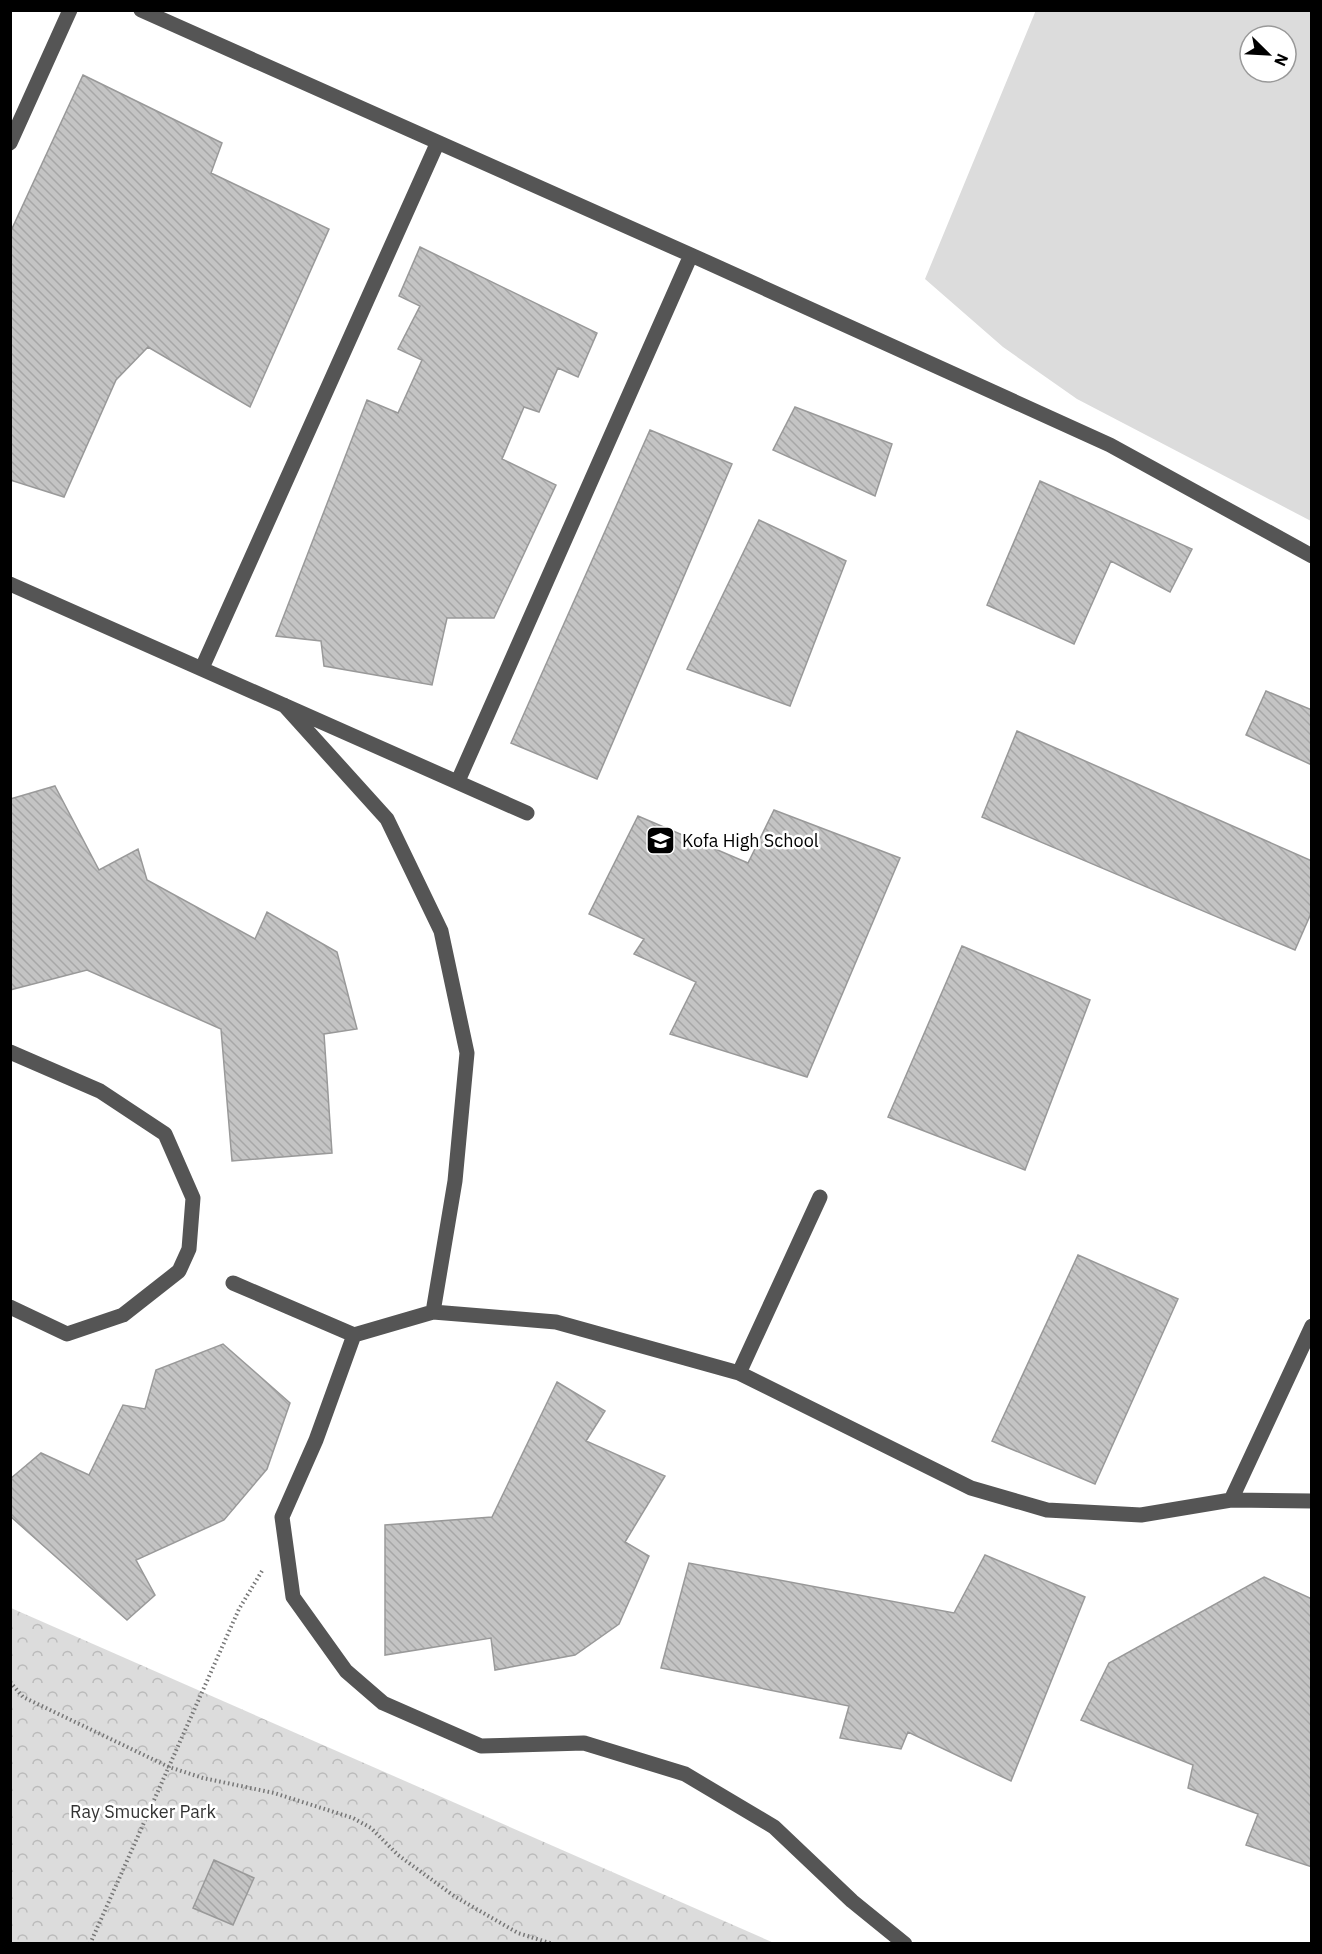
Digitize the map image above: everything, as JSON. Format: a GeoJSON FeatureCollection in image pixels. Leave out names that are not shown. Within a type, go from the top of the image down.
{"type":"FeatureCollection","features":[{"type":"Feature","properties":{"kind":"lane"},"geometry":{"type":"LineString","coordinates":[[10,143],[70,10]]}},
{"type":"Feature","properties":{"kind":"lane"},"geometry":{"type":"LineString","coordinates":[[141,10],[1110,445],[1311,556]]}},
{"type":"Feature","properties":{"kind":"lane"},"geometry":{"type":"LineString","coordinates":[[202,668],[437,144]]}},
{"type":"Feature","properties":{"kind":"lane"},"geometry":{"type":"LineString","coordinates":[[458,782],[690,255]]}},
{"type":"Feature","properties":{"kind":"lane"},"geometry":{"type":"LineString","coordinates":[[10,584],[527,813]]}},
{"type":"Feature","properties":{"kind":"lane"},"geometry":{"type":"LineString","coordinates":[[284,705],[387,819],[441,931],[468,1053],[455,1180],[433,1312]]}},
{"type":"Feature","properties":{"kind":"lane"},"geometry":{"type":"LineString","coordinates":[[10,1052],[100,1091],[165,1134],[193,1198],[189,1249],[179,1271],[123,1315],[67,1334],[10,1307]]}},
{"type":"Feature","properties":{"kind":"lane"},"geometry":{"type":"LineString","coordinates":[[739,1373],[820,1197]]}},
{"type":"Feature","properties":{"kind":"lane"},"geometry":{"type":"LineString","coordinates":[[233,1283],[354,1335],[433,1312],[556,1322],[739,1373],[971,1488],[1047,1510],[1141,1515],[1231,1500],[1311,1501]]}},
{"type":"Feature","properties":{"kind":"lane"},"geometry":{"type":"LineString","coordinates":[[1231,1500],[1311,1326]]}},
{"type":"Feature","properties":{"kind":"lane"},"geometry":{"type":"LineString","coordinates":[[354,1335],[316,1440],[282,1517],[293,1597],[346,1671],[383,1703],[482,1746],[584,1743],[685,1774],[774,1827],[852,1901],[905,1944]]}},
{"type":"Feature","properties":{"kind":"path"},"geometry":{"type":"LineString","coordinates":[[90,1944],[239,1609],[284,1538]]}},
{"type":"Feature","properties":{"kind":"path"},"geometry":{"type":"LineString","coordinates":[[10,1682],[23,1697],[169,1767],[203,1778],[274,1793],[353,1818],[371,1828],[398,1855],[454,1896],[518,1933],[553,1944]]}},
{"type":"Feature","properties":{"kind":"green space"},"geometry":{"type":"Polygon","coordinates":[[[1036,10],[1311,11],[1311,521],[1077,399],[1003,347],[925,279],[1036,10]]]}},
{"type":"Feature","properties":{"kind":"green space","name":"Ray Smucker Park"},"geometry":{"type":"Polygon","coordinates":[[[11,1608],[774,1943],[11,1943],[11,1608]]]}},
{"type":"Feature","properties":{"kind":"building"},"geometry":{"type":"Polygon","coordinates":[[[83,75],[222,143],[211,173],[329,229],[250,407],[148,347],[116,380],[64,497],[10,480],[10,233],[83,75]]]}},
{"type":"Feature","properties":{"kind":"building"},"geometry":{"type":"Polygon","coordinates":[[[420,247],[597,333],[578,377],[558,368],[539,412],[524,407],[502,459],[556,485],[494,618],[447,618],[432,685],[324,666],[321,641],[276,636],[367,400],[398,413],[422,360],[398,349],[420,306],[399,296],[420,247]]]}},
{"type":"Feature","properties":{"kind":"building"},"geometry":{"type":"Polygon","coordinates":[[[795,407],[892,444],[875,496],[773,450],[795,407]]]}},
{"type":"Feature","properties":{"kind":"building"},"geometry":{"type":"Polygon","coordinates":[[[650,430],[732,464],[597,779],[511,743],[650,430]]]}},
{"type":"Feature","properties":{"kind":"building"},"geometry":{"type":"Polygon","coordinates":[[[1040,481],[1192,549],[1170,592],[1111,561],[1074,644],[987,605],[1040,481]]]}},
{"type":"Feature","properties":{"kind":"building"},"geometry":{"type":"Polygon","coordinates":[[[759,520],[846,561],[790,706],[687,669],[759,520]]]}},
{"type":"Feature","properties":{"kind":"building"},"geometry":{"type":"Polygon","coordinates":[[[1266,691],[1312,710],[1312,765],[1246,735],[1266,691]]]}},
{"type":"Feature","properties":{"kind":"building"},"geometry":{"type":"Polygon","coordinates":[[[1017,731],[1312,861],[1312,911],[1295,950],[982,817],[1017,731]]]}},
{"type":"Feature","properties":{"kind":"building"},"geometry":{"type":"Polygon","coordinates":[[[55,786],[99,870],[138,849],[147,880],[255,939],[267,912],[337,952],[357,1029],[324,1034],[332,1153],[232,1161],[221,1029],[87,970],[10,990],[10,799],[55,786]]]}},
{"type":"Feature","properties":{"kind":"building"},"geometry":{"type":"Polygon","coordinates":[[[774,810],[900,858],[807,1077],[670,1034],[696,982],[634,954],[644,939],[589,914],[638,816],[748,863],[774,810]]]}},
{"type":"Feature","properties":{"kind":"building"},"geometry":{"type":"Polygon","coordinates":[[[962,946],[1090,1000],[1025,1170],[888,1117],[962,946]]]}},
{"type":"Feature","properties":{"kind":"building"},"geometry":{"type":"Polygon","coordinates":[[[1078,1255],[1178,1299],[1095,1484],[992,1441],[1078,1255]]]}},
{"type":"Feature","properties":{"kind":"building"},"geometry":{"type":"Polygon","coordinates":[[[223,1344],[290,1403],[267,1469],[224,1520],[136,1560],[155,1595],[127,1620],[10,1516],[10,1479],[41,1453],[89,1475],[123,1405],[145,1409],[156,1370],[223,1344]]]}},
{"type":"Feature","properties":{"kind":"building"},"geometry":{"type":"Polygon","coordinates":[[[557,1382],[605,1411],[586,1441],[665,1476],[625,1542],[649,1556],[619,1624],[575,1655],[495,1670],[491,1638],[385,1655],[385,1525],[492,1517],[557,1382]]]}},
{"type":"Feature","properties":{"kind":"building"},"geometry":{"type":"Polygon","coordinates":[[[985,1555],[1085,1597],[1011,1781],[908,1732],[901,1749],[840,1738],[849,1706],[661,1668],[689,1563],[954,1613],[985,1555]]]}},
{"type":"Feature","properties":{"kind":"building"},"geometry":{"type":"Polygon","coordinates":[[[1264,1577],[1312,1599],[1312,1867],[1246,1845],[1258,1814],[1188,1788],[1193,1765],[1081,1720],[1109,1663],[1264,1577]]]}},
{"type":"Feature","properties":{"kind":"building"},"geometry":{"type":"Polygon","coordinates":[[[214,1860],[254,1878],[233,1925],[193,1908],[214,1860]]]}},
{"type":"Feature","properties":{"kind":"place","name":"Kofa High School"},"geometry":{"type":"Point","coordinates":[661,840]}}]}
